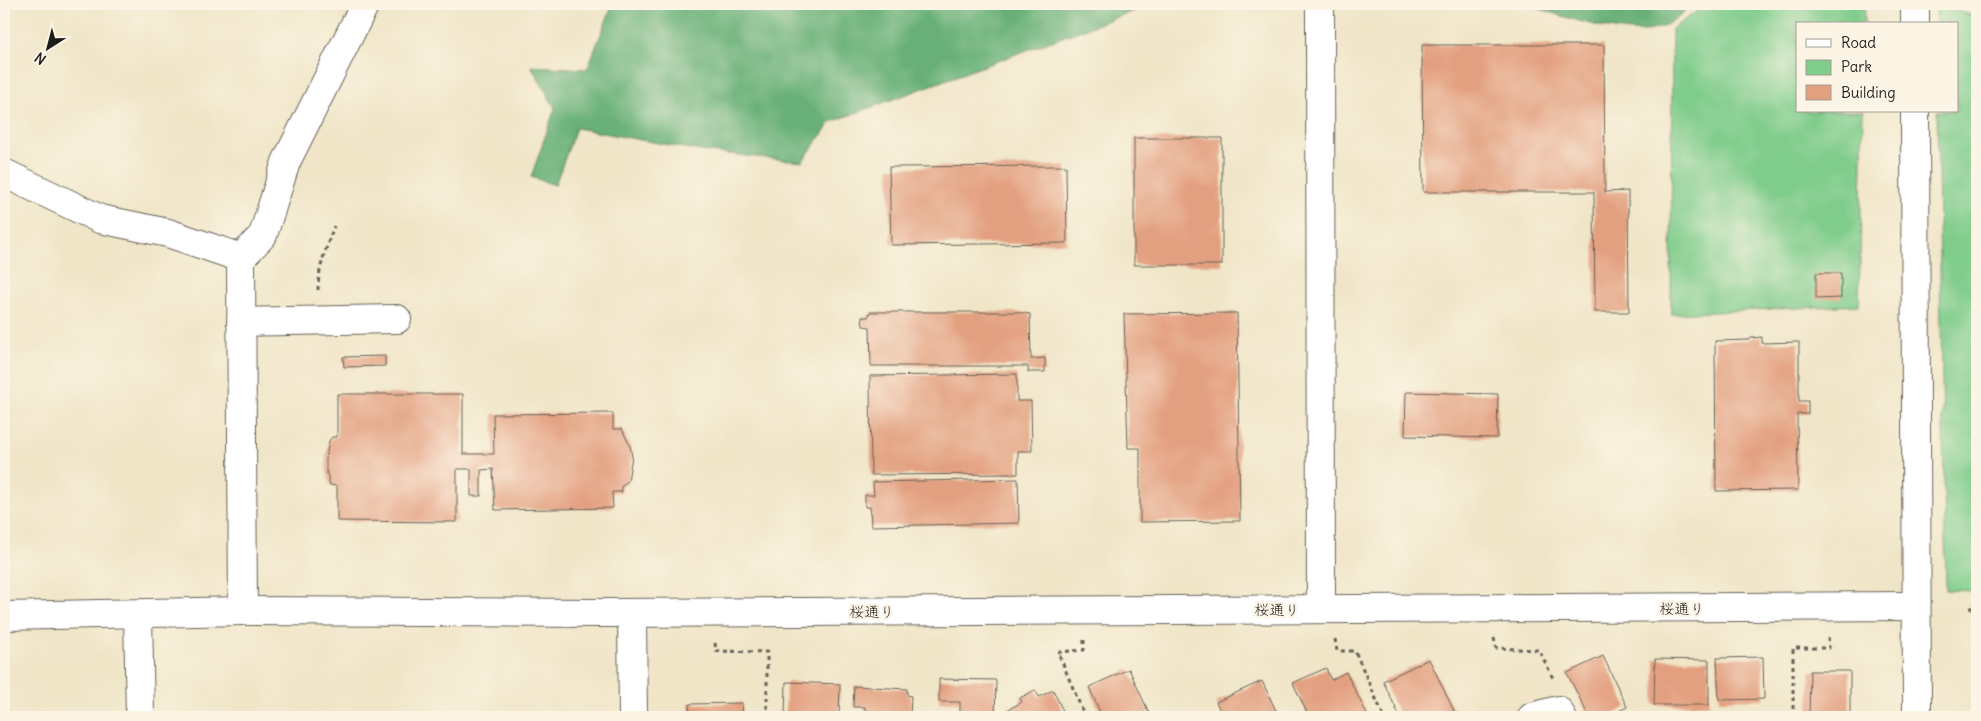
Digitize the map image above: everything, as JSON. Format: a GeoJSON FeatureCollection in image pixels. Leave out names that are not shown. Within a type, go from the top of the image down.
{"type":"FeatureCollection","features":[{"type":"Feature","properties":{"kind":"street"},"geometry":{"type":"LineString","coordinates":[[243,611],[241,258],[263,235],[286,162],[365,4]]}},
{"type":"Feature","properties":{"kind":"street"},"geometry":{"type":"LineString","coordinates":[[1320,4],[1327,620]]}},
{"type":"Feature","properties":{"kind":"street"},"geometry":{"type":"LineString","coordinates":[[1915,4],[1915,22]]}},
{"type":"Feature","properties":{"kind":"street"},"geometry":{"type":"LineString","coordinates":[[1915,112],[1917,717]]}},
{"type":"Feature","properties":{"kind":"street"},"geometry":{"type":"LineString","coordinates":[[4,173],[100,219],[168,233],[241,258]]}},
{"type":"Feature","properties":{"kind":"street"},"geometry":{"type":"LineString","coordinates":[[241,322],[397,319]]}},
{"type":"Feature","properties":{"kind":"street","name":"桜通り"},"geometry":{"type":"LineString","coordinates":[[4,616],[243,611],[632,612],[1327,620],[1916,606]]}},
{"type":"Feature","properties":{"kind":"street"},"geometry":{"type":"LineString","coordinates":[[632,612],[632,717]]}},
{"type":"Feature","properties":{"kind":"street"},"geometry":{"type":"LineString","coordinates":[[138,614],[140,717]]}},
{"type":"Feature","properties":{"kind":"street"},"geometry":{"type":"LineString","coordinates":[[1532,717],[1560,714]]}},
{"type":"Feature","properties":{"kind":"path"},"geometry":{"type":"LineString","coordinates":[[318,321],[318,282],[334,226]]}},
{"type":"Feature","properties":{"kind":"path"},"geometry":{"type":"LineString","coordinates":[[1969,608],[1977,608]]}},
{"type":"Feature","properties":{"kind":"path"},"geometry":{"type":"LineString","coordinates":[[1327,620],[1337,651],[1355,651],[1384,717]]}},
{"type":"Feature","properties":{"kind":"path"},"geometry":{"type":"LineString","coordinates":[[1793,717],[1793,648],[1829,648],[1827,628]]}},
{"type":"Feature","properties":{"kind":"path"},"geometry":{"type":"LineString","coordinates":[[1492,630],[1496,648],[1539,650],[1563,699],[1560,714]]}},
{"type":"Feature","properties":{"kind":"path"},"geometry":{"type":"LineString","coordinates":[[1084,632],[1084,650],[1058,652],[1085,717]]}},
{"type":"Feature","properties":{"kind":"path"},"geometry":{"type":"LineString","coordinates":[[714,634],[716,650],[767,652],[767,717]]}},
{"type":"Feature","properties":{"kind":"green space"},"geometry":{"type":"Polygon","coordinates":[[[613,4],[1177,4],[1139,9],[831,122],[802,162],[701,151],[576,128],[555,185],[531,177],[555,108],[531,66],[587,69],[613,4]]]}},
{"type":"Feature","properties":{"kind":"green space"},"geometry":{"type":"Polygon","coordinates":[[[1522,4],[1694,4],[1662,27],[1648,31],[1631,31],[1613,29],[1522,4]]]}},
{"type":"Feature","properties":{"kind":"green space"},"geometry":{"type":"Polygon","coordinates":[[[1707,4],[1865,4],[1864,22],[1796,22],[1796,112],[1863,112],[1859,305],[1671,314],[1672,29],[1707,4]]]}},
{"type":"Feature","properties":{"kind":"green space"},"geometry":{"type":"Polygon","coordinates":[[[1936,4],[1977,17],[1977,591],[1946,590],[1937,112],[1958,112],[1958,22],[1936,22],[1936,4]]]}},
{"type":"Feature","properties":{"kind":"building"},"geometry":{"type":"Polygon","coordinates":[[[1422,45],[1604,45],[1605,192],[1628,191],[1629,312],[1595,312],[1594,192],[1423,192],[1422,45]]]}},
{"type":"Feature","properties":{"kind":"building"},"geometry":{"type":"Polygon","coordinates":[[[1134,138],[1222,138],[1222,265],[1134,265],[1134,138]]]}},
{"type":"Feature","properties":{"kind":"building"},"geometry":{"type":"Polygon","coordinates":[[[1066,166],[1067,243],[891,245],[889,167],[1066,166]]]}},
{"type":"Feature","properties":{"kind":"building"},"geometry":{"type":"Polygon","coordinates":[[[1816,273],[1841,273],[1841,298],[1816,299],[1816,273]]]}},
{"type":"Feature","properties":{"kind":"building"},"geometry":{"type":"Polygon","coordinates":[[[870,312],[1018,312],[1030,314],[1031,359],[1045,358],[1045,372],[1028,372],[1028,366],[871,366],[870,327],[863,326],[862,317],[868,317],[870,312]]]}},
{"type":"Feature","properties":{"kind":"building"},"geometry":{"type":"Polygon","coordinates":[[[1237,313],[1240,521],[1140,522],[1140,448],[1128,448],[1124,314],[1237,313]]]}},
{"type":"Feature","properties":{"kind":"building"},"geometry":{"type":"Polygon","coordinates":[[[1762,337],[1762,343],[1799,342],[1799,401],[1808,401],[1808,414],[1797,414],[1798,490],[1716,491],[1715,341],[1749,340],[1762,337]]]}},
{"type":"Feature","properties":{"kind":"building"},"geometry":{"type":"Polygon","coordinates":[[[385,356],[385,366],[344,367],[343,357],[385,356]]]}},
{"type":"Feature","properties":{"kind":"building"},"geometry":{"type":"Polygon","coordinates":[[[1017,374],[1017,401],[1031,401],[1032,451],[1018,451],[1018,474],[871,475],[870,376],[1017,374]]]}},
{"type":"Feature","properties":{"kind":"building"},"geometry":{"type":"Polygon","coordinates":[[[1406,392],[1498,394],[1497,438],[1405,436],[1406,392]]]}},
{"type":"Feature","properties":{"kind":"building"},"geometry":{"type":"Polygon","coordinates":[[[337,394],[463,394],[463,454],[494,454],[493,414],[613,413],[613,429],[622,429],[630,446],[632,456],[628,481],[621,487],[622,492],[612,492],[613,508],[495,510],[493,469],[481,470],[481,496],[471,496],[471,469],[457,469],[457,522],[337,521],[337,486],[330,485],[326,470],[326,457],[329,441],[332,437],[337,437],[337,394]]]}},
{"type":"Feature","properties":{"kind":"building"},"geometry":{"type":"Polygon","coordinates":[[[1018,479],[1019,523],[871,526],[870,507],[865,507],[865,495],[874,495],[873,482],[1018,479]]]}},
{"type":"Feature","properties":{"kind":"building"},"geometry":{"type":"Polygon","coordinates":[[[1603,656],[1627,707],[1607,717],[1589,717],[1567,673],[1603,656]]]}},
{"type":"Feature","properties":{"kind":"building"},"geometry":{"type":"Polygon","coordinates":[[[1763,657],[1764,699],[1719,700],[1717,658],[1763,657]]]}},
{"type":"Feature","properties":{"kind":"building"},"geometry":{"type":"Polygon","coordinates":[[[1429,659],[1454,711],[1441,717],[1410,717],[1408,714],[1400,717],[1383,681],[1429,659]]]}},
{"type":"Feature","properties":{"kind":"building"},"geometry":{"type":"Polygon","coordinates":[[[1655,659],[1709,660],[1709,705],[1654,705],[1655,659]]]}},
{"type":"Feature","properties":{"kind":"building"},"geometry":{"type":"Polygon","coordinates":[[[1326,668],[1331,680],[1346,672],[1367,714],[1360,717],[1309,717],[1293,683],[1326,668]]]}},
{"type":"Feature","properties":{"kind":"building"},"geometry":{"type":"Polygon","coordinates":[[[1129,669],[1150,715],[1144,717],[1102,717],[1089,687],[1129,669]]]}},
{"type":"Feature","properties":{"kind":"building"},"geometry":{"type":"Polygon","coordinates":[[[1810,671],[1850,671],[1850,716],[1809,717],[1810,671]]]}},
{"type":"Feature","properties":{"kind":"building"},"geometry":{"type":"Polygon","coordinates":[[[939,679],[996,680],[995,717],[960,717],[960,702],[939,702],[939,679]]]}},
{"type":"Feature","properties":{"kind":"building"},"geometry":{"type":"Polygon","coordinates":[[[1262,681],[1279,717],[1223,717],[1216,702],[1262,681]]]}},
{"type":"Feature","properties":{"kind":"building"},"geometry":{"type":"Polygon","coordinates":[[[786,682],[840,684],[839,717],[785,717],[786,682]]]}},
{"type":"Feature","properties":{"kind":"building"},"geometry":{"type":"Polygon","coordinates":[[[854,686],[907,689],[907,695],[911,696],[910,717],[865,717],[865,707],[853,707],[854,686]]]}},
{"type":"Feature","properties":{"kind":"building"},"geometry":{"type":"Polygon","coordinates":[[[1035,690],[1039,697],[1053,690],[1066,717],[1010,717],[1007,710],[1022,702],[1020,698],[1035,690]]]}},
{"type":"Feature","properties":{"kind":"building"},"geometry":{"type":"Polygon","coordinates":[[[742,703],[743,717],[690,717],[689,704],[742,703]]]}}]}
